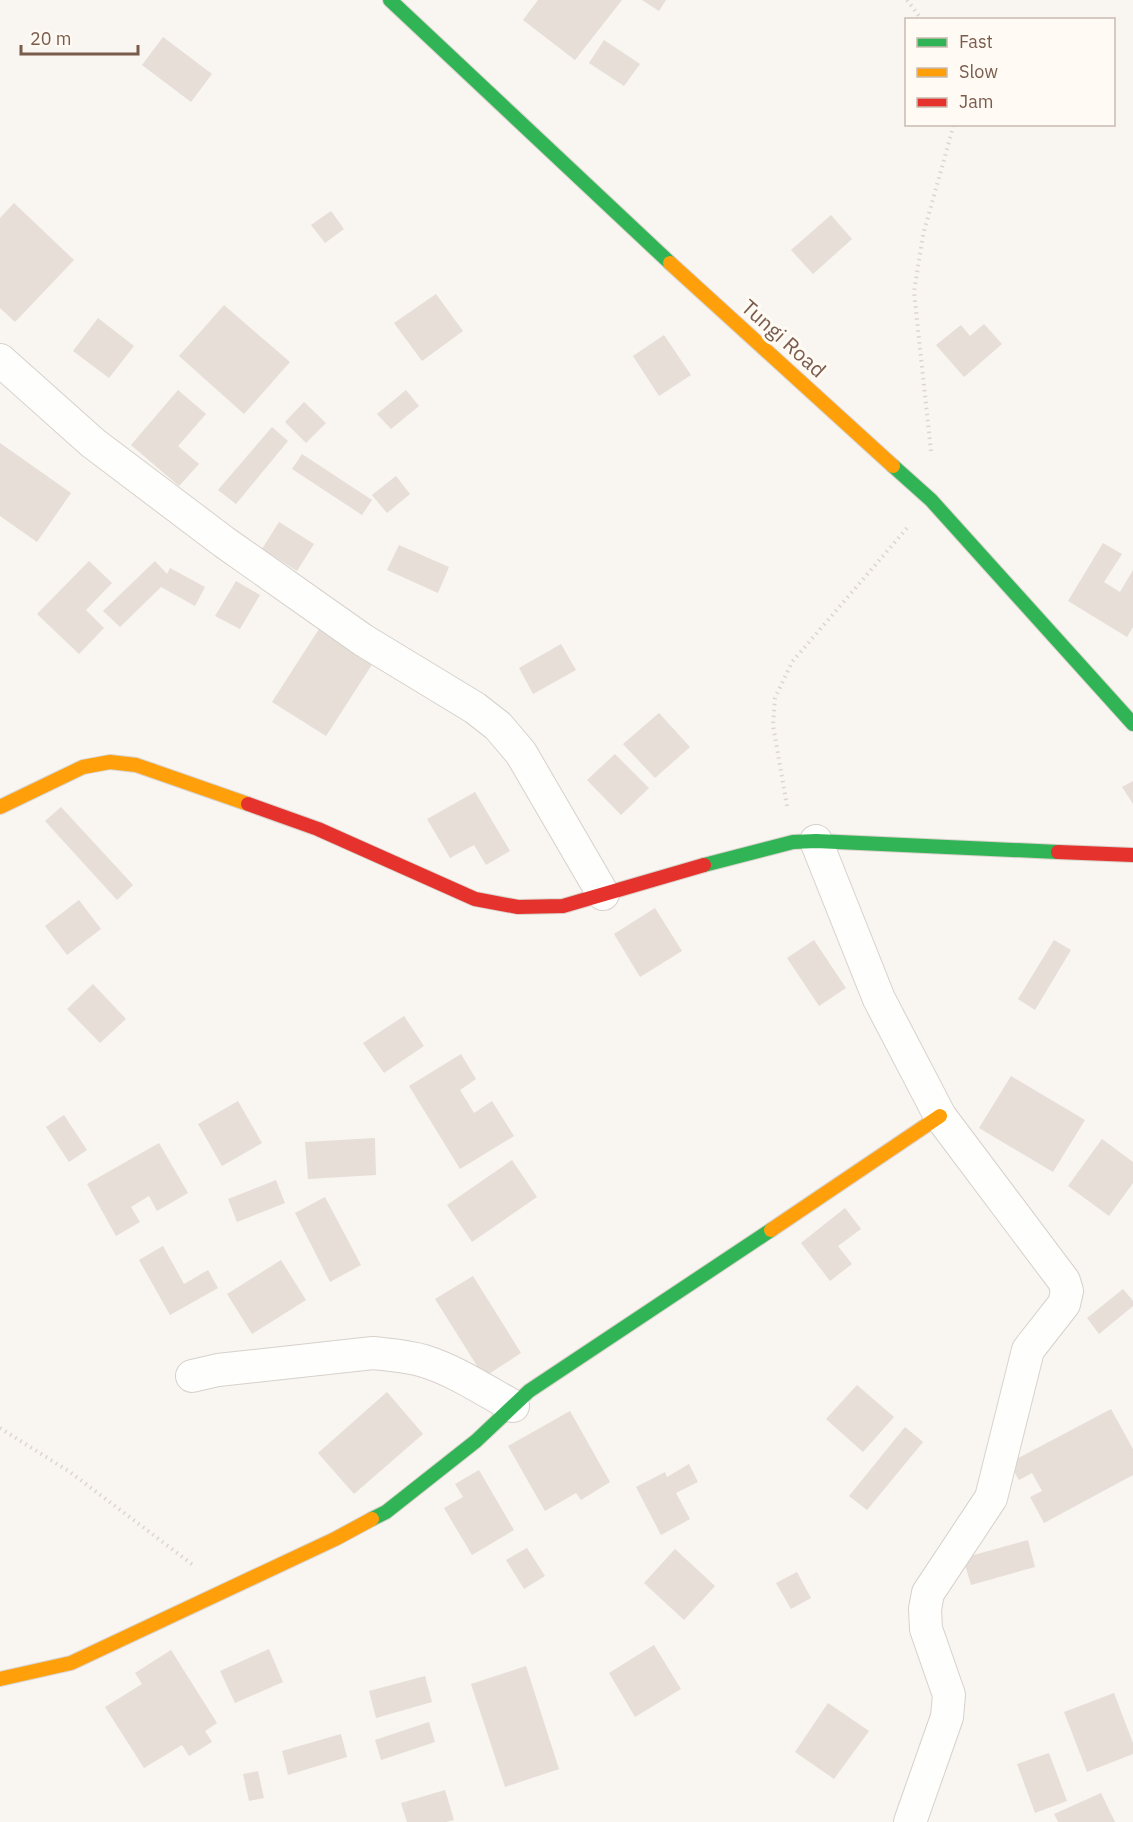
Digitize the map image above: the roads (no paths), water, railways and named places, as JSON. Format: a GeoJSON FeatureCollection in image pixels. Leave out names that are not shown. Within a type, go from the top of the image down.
{"type":"FeatureCollection","features":[{"type":"Feature","properties":{"kind":"street","name":"Tungi Road"},"geometry":{"type":"LineString","coordinates":[[390,0],[665,259],[934,503],[1133,724]]}},
{"type":"Feature","properties":{"kind":"street"},"geometry":{"type":"LineString","coordinates":[[0,360],[93,442],[224,542],[363,640],[475,708],[498,726],[521,753],[603,894]]}},
{"type":"Feature","properties":{"kind":"street"},"geometry":{"type":"LineString","coordinates":[[0,807],[83,767],[110,762],[136,765],[318,829],[475,899],[518,907],[563,906],[682,871],[805,842],[1133,855]]}},
{"type":"Feature","properties":{"kind":"street"},"geometry":{"type":"LineString","coordinates":[[805,842],[879,999],[940,1116],[1064,1281],[1066,1291],[1064,1304],[1028,1350],[991,1498],[928,1593],[925,1609],[926,1629],[949,1695],[947,1717],[910,1822]]}},
{"type":"Feature","properties":{"kind":"street"},"geometry":{"type":"LineString","coordinates":[[0,1679],[71,1663],[335,1539],[386,1512],[476,1441],[529,1391],[940,1116]]}},
{"type":"Feature","properties":{"kind":"street"},"geometry":{"type":"LineString","coordinates":[[192,1376],[218,1370],[373,1353],[422,1360],[450,1371],[513,1406]]}}]}
